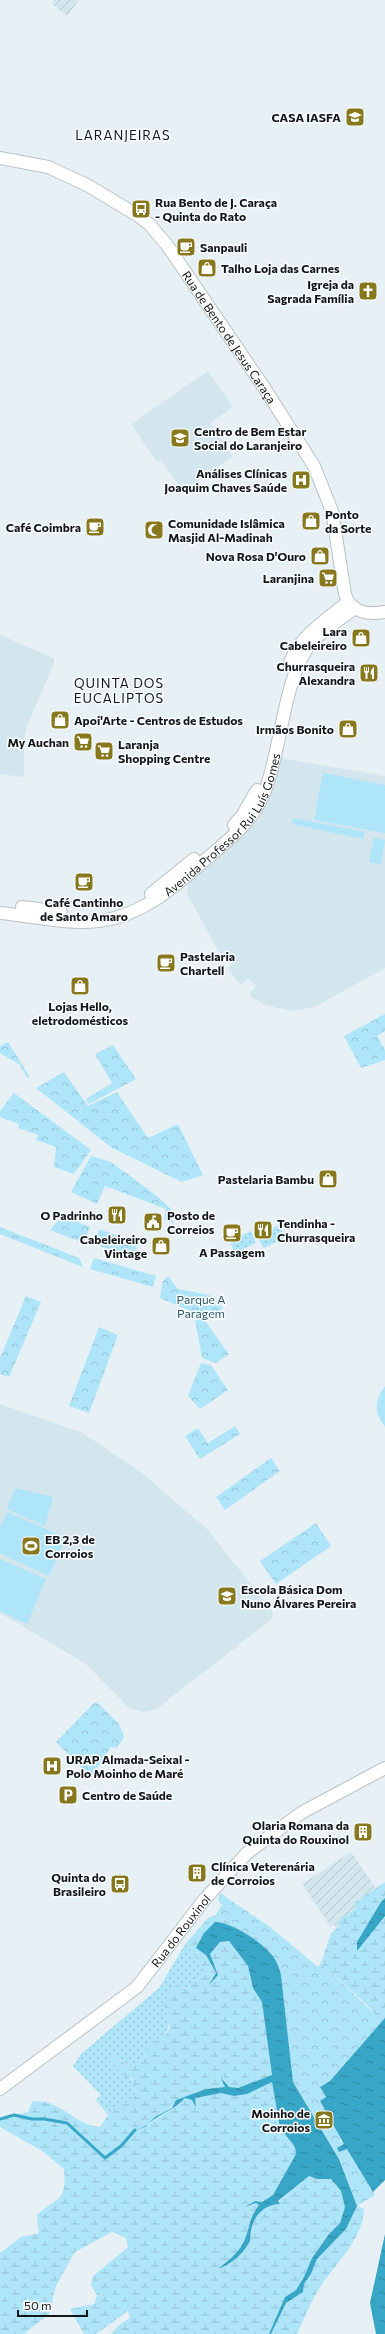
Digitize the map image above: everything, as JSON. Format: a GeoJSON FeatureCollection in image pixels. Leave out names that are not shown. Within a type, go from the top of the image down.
{"type":"FeatureCollection","features":[{"type":"Feature","properties":{"kind":"main road","name":"Rua de Bento de Jesus Caraça"},"geometry":{"type":"LineString","coordinates":[[0,158],[48,167],[87,185],[137,215],[149,224],[167,245],[265,389],[314,466],[332,511],[345,594],[352,605]]}},
{"type":"Feature","properties":{"kind":"main road"},"geometry":{"type":"LineString","coordinates":[[352,605],[367,613],[385,612]]}},
{"type":"Feature","properties":{"kind":"main road","name":"Avenida Professor Rui Luís Gomes"},"geometry":{"type":"LineString","coordinates":[[0,904],[81,914],[117,910],[153,893],[220,838],[242,816],[259,785],[291,661],[298,646],[310,632],[352,605]]}},
{"type":"Feature","properties":{"kind":"main road","name":"Avenida Professor Rui Luís Gomes"},"geometry":{"type":"LineString","coordinates":[[0,913],[82,922],[100,921],[119,917],[143,908],[173,888],[240,829],[253,815],[260,803],[270,776],[298,663],[314,639],[352,605]]}},
{"type":"Feature","properties":{"kind":"main road","name":"Rua do Rouxinol"},"geometry":{"type":"LineString","coordinates":[[0,2089],[137,1987],[204,1900],[247,1853],[301,1813],[385,1768]]}},
{"type":"Feature","properties":{"kind":"shaded area"},"geometry":{"type":"Polygon","coordinates":[[[54,0],[79,0],[67,16],[52,4],[54,0]]]}},
{"type":"Feature","properties":{"kind":"shaded area","name":"Centro de Bem Estar Social do Laranjeiro"},"geometry":{"type":"Polygon","coordinates":[[[208,371],[233,407],[210,423],[233,457],[183,491],[161,460],[157,462],[131,424],[208,371]]]}},
{"type":"Feature","properties":{"kind":"shaded area"},"geometry":{"type":"Polygon","coordinates":[[[0,635],[54,658],[54,663],[27,726],[24,739],[24,777],[0,774],[0,635]]]}},
{"type":"Feature","properties":{"kind":"shaded area"},"geometry":{"type":"Polygon","coordinates":[[[281,758],[385,776],[385,968],[315,1007],[293,1011],[265,1005],[251,997],[250,992],[256,986],[248,979],[241,985],[237,981],[228,968],[232,964],[224,953],[220,954],[187,894],[189,882],[245,834],[259,817],[270,797],[281,758]]]}},
{"type":"Feature","properties":{"kind":"shaded area"},"geometry":{"type":"Polygon","coordinates":[[[0,1404],[83,1433],[142,1473],[207,1529],[273,1612],[272,1619],[155,1710],[143,1712],[129,1708],[86,1664],[0,1613],[0,1404]]]}},
{"type":"Feature","properties":{"kind":"shaded area"},"geometry":{"type":"Polygon","coordinates":[[[351,1852],[376,1888],[354,1904],[357,1908],[337,1922],[340,1926],[337,1929],[334,1925],[330,1926],[302,1884],[351,1852]]]}},
{"type":"Feature","properties":{"kind":"green space"},"geometry":{"type":"Polygon","coordinates":[[[323,773],[385,785],[385,833],[314,820],[323,773]]]}},
{"type":"Feature","properties":{"kind":"green space"},"geometry":{"type":"Polygon","coordinates":[[[293,818],[365,832],[363,839],[292,824],[293,818]]]}},
{"type":"Feature","properties":{"kind":"green space"},"geometry":{"type":"Polygon","coordinates":[[[374,838],[385,840],[381,865],[369,862],[374,838]]]}},
{"type":"Feature","properties":{"kind":"green space"},"geometry":{"type":"Polygon","coordinates":[[[385,1014],[385,1031],[377,1036],[385,1050],[385,1060],[361,1068],[344,1036],[385,1014]]]}},
{"type":"Feature","properties":{"kind":"green space"},"geometry":{"type":"Polygon","coordinates":[[[8,1042],[29,1076],[28,1079],[19,1064],[0,1053],[0,1046],[8,1042]]]}},
{"type":"Feature","properties":{"kind":"green space"},"geometry":{"type":"Polygon","coordinates":[[[113,1045],[136,1079],[89,1104],[86,1099],[112,1083],[95,1054],[113,1045]]]}},
{"type":"Feature","properties":{"kind":"green space"},"geometry":{"type":"Polygon","coordinates":[[[64,1072],[88,1106],[117,1092],[148,1138],[178,1124],[203,1175],[182,1182],[112,1148],[36,1088],[64,1072]]]}},
{"type":"Feature","properties":{"kind":"green space"},"geometry":{"type":"Polygon","coordinates":[[[14,1093],[91,1150],[74,1174],[54,1167],[56,1147],[36,1140],[38,1135],[18,1128],[19,1124],[0,1117],[0,1111],[14,1093]]]}},
{"type":"Feature","properties":{"kind":"green space"},"geometry":{"type":"Polygon","coordinates":[[[91,1156],[111,1162],[157,1196],[174,1212],[170,1216],[174,1224],[164,1220],[166,1209],[105,1186],[97,1204],[71,1192],[91,1156]]]}},
{"type":"Feature","properties":{"kind":"green space"},"geometry":{"type":"Polygon","coordinates":[[[62,1216],[90,1227],[84,1243],[50,1230],[62,1216]]]}},
{"type":"Feature","properties":{"kind":"green space"},"geometry":{"type":"Polygon","coordinates":[[[279,1225],[286,1237],[264,1248],[257,1237],[279,1225]]]}},
{"type":"Feature","properties":{"kind":"green space"},"geometry":{"type":"Polygon","coordinates":[[[0,1227],[79,1258],[83,1267],[0,1234],[0,1227]]]}},
{"type":"Feature","properties":{"kind":"green space"},"geometry":{"type":"Polygon","coordinates":[[[99,1229],[138,1243],[132,1258],[94,1244],[99,1229]]]}},
{"type":"Feature","properties":{"kind":"green space"},"geometry":{"type":"Polygon","coordinates":[[[251,1231],[256,1243],[235,1253],[230,1242],[251,1231]]]}},
{"type":"Feature","properties":{"kind":"green space"},"geometry":{"type":"Polygon","coordinates":[[[94,1258],[156,1276],[153,1287],[90,1269],[94,1258]]]}},
{"type":"Feature","properties":{"kind":"green space","name":"Parque A Paragem"},"geometry":{"type":"Polygon","coordinates":[[[168,1276],[178,1289],[209,1295],[223,1308],[208,1318],[203,1318],[229,1354],[216,1363],[202,1358],[195,1320],[199,1318],[188,1318],[188,1310],[160,1298],[163,1281],[168,1276]]]}},
{"type":"Feature","properties":{"kind":"green space"},"geometry":{"type":"Polygon","coordinates":[[[26,1296],[41,1302],[9,1377],[0,1374],[0,1358],[26,1296]]]}},
{"type":"Feature","properties":{"kind":"green space"},"geometry":{"type":"Polygon","coordinates":[[[99,1327],[118,1335],[89,1413],[69,1406],[99,1327]]]}},
{"type":"Feature","properties":{"kind":"green space"},"geometry":{"type":"Polygon","coordinates":[[[201,1363],[211,1365],[228,1390],[200,1409],[188,1396],[201,1363]]]}},
{"type":"Feature","properties":{"kind":"green space"},"geometry":{"type":"Polygon","coordinates":[[[385,1386],[385,1427],[377,1412],[377,1402],[381,1391],[385,1386]]]}},
{"type":"Feature","properties":{"kind":"green space"},"geometry":{"type":"Polygon","coordinates":[[[235,1426],[240,1434],[200,1459],[185,1436],[198,1428],[208,1443],[235,1426]]]}},
{"type":"Feature","properties":{"kind":"green space"},"geometry":{"type":"Polygon","coordinates":[[[271,1458],[280,1471],[225,1510],[216,1497],[271,1458]]]}},
{"type":"Feature","properties":{"kind":"green space","name":"EB 2,3 de Corroios"},"geometry":{"type":"Polygon","coordinates":[[[15,1488],[53,1497],[45,1526],[7,1509],[15,1488]]]}},
{"type":"Feature","properties":{"kind":"green space","name":"EB 2,3 de Corroios"},"geometry":{"type":"Polygon","coordinates":[[[7,1512],[66,1538],[49,1576],[0,1553],[0,1527],[7,1512]]]}},
{"type":"Feature","properties":{"kind":"green space"},"geometry":{"type":"Polygon","coordinates":[[[316,1523],[331,1546],[276,1584],[260,1561],[316,1523]]]}},
{"type":"Feature","properties":{"kind":"green space","name":"EB 2,3 de Corroios"},"geometry":{"type":"Polygon","coordinates":[[[0,1559],[46,1579],[27,1624],[0,1611],[0,1559]]]}},
{"type":"Feature","properties":{"kind":"green space"},"geometry":{"type":"Polygon","coordinates":[[[97,1702],[119,1724],[124,1737],[117,1748],[111,1747],[91,1777],[56,1742],[93,1704],[97,1702]]]}},
{"type":"Feature","properties":{"kind":"green space"},"geometry":{"type":"Polygon","coordinates":[[[385,1882],[385,2073],[382,2024],[370,2008],[321,1963],[331,1933],[340,1926],[337,1922],[356,1908],[353,1904],[385,1882]]]}},
{"type":"Feature","properties":{"kind":"green space"},"geometry":{"type":"Polygon","coordinates":[[[220,1893],[270,1927],[318,1967],[321,1963],[382,2021],[382,2024],[330,2081],[320,2087],[326,2097],[320,2101],[341,2137],[340,2142],[343,2141],[344,2144],[338,2149],[339,2152],[347,2148],[375,2195],[357,2206],[339,2158],[293,2082],[281,1975],[269,1952],[233,1923],[215,1916],[222,1905],[218,1900],[220,1893]]]}},
{"type":"Feature","properties":{"kind":"green space"},"geometry":{"type":"Polygon","coordinates":[[[215,1916],[233,1923],[269,1952],[240,1932],[221,1922],[206,1955],[216,1974],[212,1981],[218,1974],[210,1954],[220,1942],[229,1941],[248,1966],[253,1988],[262,2002],[272,2076],[238,2088],[229,2087],[223,2081],[226,2087],[206,2089],[176,2100],[171,2108],[158,2117],[185,2098],[192,2100],[196,2105],[194,2098],[221,2093],[234,2096],[247,2094],[272,2082],[280,2128],[295,2147],[296,2154],[273,2195],[262,2202],[255,2201],[248,2206],[256,2203],[259,2205],[251,2218],[245,2240],[238,2252],[220,2268],[236,2258],[249,2244],[254,2221],[260,2213],[269,2206],[280,2203],[278,2202],[309,2176],[317,2179],[331,2179],[341,2191],[345,2207],[340,2223],[329,2234],[312,2258],[304,2277],[296,2290],[285,2297],[269,2334],[111,2334],[119,2325],[130,2318],[128,2311],[96,2334],[84,2334],[70,2309],[94,2304],[97,2295],[91,2285],[93,2276],[128,2247],[126,2238],[112,2232],[75,2252],[56,2286],[49,2314],[24,2334],[0,2334],[0,2253],[21,2237],[39,2233],[37,2215],[60,2197],[63,2193],[65,2179],[64,2169],[42,2151],[0,2127],[0,2119],[28,2112],[32,2102],[41,2101],[58,2107],[83,2122],[100,2127],[108,2115],[137,2095],[132,2078],[125,2077],[109,2062],[113,2056],[129,2066],[140,2065],[149,2044],[167,2033],[170,2023],[165,2007],[168,1994],[174,1986],[188,1989],[203,1974],[203,1969],[186,1943],[209,1917],[215,1916]]]}},
{"type":"Feature","properties":{"kind":"green space"},"geometry":{"type":"Polygon","coordinates":[[[186,1943],[203,1969],[203,1974],[188,1989],[183,1987],[165,2010],[168,2016],[169,2027],[164,2035],[149,2044],[140,2065],[130,2066],[113,2056],[135,2084],[135,2091],[138,2095],[108,2115],[96,2100],[101,2095],[73,2066],[81,2054],[159,1988],[186,1943]]]}},
{"type":"Feature","properties":{"kind":"green space"},"geometry":{"type":"Polygon","coordinates":[[[357,2206],[364,2209],[358,2232],[347,2252],[325,2279],[316,2294],[297,2334],[271,2334],[286,2303],[303,2292],[304,2284],[311,2274],[317,2259],[346,2229],[357,2206]]]}},
{"type":"Feature","properties":{"kind":"water"},"geometry":{"type":"Polygon","coordinates":[[[385,1898],[385,1916],[357,1951],[357,1942],[381,1902],[385,1898]]]}},
{"type":"Feature","properties":{"kind":"water"},"geometry":{"type":"Polygon","coordinates":[[[215,1922],[230,1925],[259,1943],[272,1955],[277,1963],[281,1975],[293,2082],[339,2159],[357,2206],[346,2229],[317,2259],[311,2274],[304,2284],[303,2292],[286,2303],[271,2334],[269,2334],[285,2297],[296,2290],[304,2277],[312,2258],[329,2234],[340,2223],[345,2207],[341,2191],[331,2179],[317,2179],[309,2176],[278,2201],[280,2204],[269,2206],[257,2216],[252,2226],[250,2241],[246,2247],[236,2259],[218,2269],[234,2256],[243,2244],[251,2218],[259,2205],[256,2203],[245,2207],[255,2201],[262,2202],[273,2195],[296,2154],[295,2147],[280,2128],[272,2082],[247,2094],[234,2096],[221,2093],[195,2098],[196,2107],[192,2100],[185,2098],[175,2107],[149,2123],[155,2117],[172,2108],[176,2100],[206,2089],[225,2087],[221,2078],[229,2087],[238,2088],[272,2075],[262,2002],[253,1988],[248,1966],[229,1941],[220,1942],[210,1954],[218,1975],[209,1985],[216,1973],[206,1955],[196,1948],[204,1933],[215,1922]]]}},
{"type":"Feature","properties":{"kind":"water"},"geometry":{"type":"Polygon","coordinates":[[[385,2018],[385,2180],[373,2192],[347,2149],[339,2152],[337,2148],[344,2144],[320,2101],[326,2097],[320,2087],[330,2081],[385,2018]]]}},
{"type":"Feature","properties":{"kind":"water"},"geometry":{"type":"Polygon","coordinates":[[[385,2234],[385,2334],[376,2334],[370,2303],[385,2234]]]}},
{"type":"Feature","properties":{"kind":"waterway"},"geometry":{"type":"LineString","coordinates":[[0,2119],[14,2115],[32,2119],[44,2119],[67,2123],[105,2158],[121,2146],[135,2130]]}},
{"type":"Feature","properties":{"kind":"place","name":"CASA IASFA"},"geometry":{"type":"Point","coordinates":[355,117]}},
{"type":"Feature","properties":{"kind":"place","name":"Rua Bento de J. Caraça - Quinta do Rato"},"geometry":{"type":"Point","coordinates":[141,209]}},
{"type":"Feature","properties":{"kind":"place","name":"Sanpauli"},"geometry":{"type":"Point","coordinates":[186,247]}},
{"type":"Feature","properties":{"kind":"place","name":"Talho Loja das Carnes"},"geometry":{"type":"Point","coordinates":[207,268]}},
{"type":"Feature","properties":{"kind":"place","name":"Igreja da Sagrada Família"},"geometry":{"type":"Point","coordinates":[368,291]}},
{"type":"Feature","properties":{"kind":"place","name":"Centro de Bem Estar Social do Laranjeiro"},"geometry":{"type":"Point","coordinates":[180,438]}},
{"type":"Feature","properties":{"kind":"place","name":"Análises Clínicas Joaquim Chaves Saúde"},"geometry":{"type":"Point","coordinates":[301,480]}},
{"type":"Feature","properties":{"kind":"place","name":"Ponto da Sorte"},"geometry":{"type":"Point","coordinates":[311,521]}},
{"type":"Feature","properties":{"kind":"place","name":"Café Coimbra"},"geometry":{"type":"Point","coordinates":[95,527]}},
{"type":"Feature","properties":{"kind":"place","name":"Comunidade Islâmica Masjid Al-Madinah"},"geometry":{"type":"Point","coordinates":[154,530]}},
{"type":"Feature","properties":{"kind":"place","name":"Nova Rosa D'Ouro"},"geometry":{"type":"Point","coordinates":[320,556]}},
{"type":"Feature","properties":{"kind":"place","name":"Laranjina"},"geometry":{"type":"Point","coordinates":[328,578]}},
{"type":"Feature","properties":{"kind":"place","name":"Lara Cabeleireiro"},"geometry":{"type":"Point","coordinates":[361,638]}},
{"type":"Feature","properties":{"kind":"place","name":"Churrasqueira Alexandra"},"geometry":{"type":"Point","coordinates":[369,673]}},
{"type":"Feature","properties":{"kind":"place","name":"Apoi'Arte - Centros de Estudos"},"geometry":{"type":"Point","coordinates":[60,720]}},
{"type":"Feature","properties":{"kind":"place","name":"Irmãos Bonito"},"geometry":{"type":"Point","coordinates":[348,729]}},
{"type":"Feature","properties":{"kind":"place","name":"My Auchan"},"geometry":{"type":"Point","coordinates":[83,742]}},
{"type":"Feature","properties":{"kind":"place","name":"Laranja Shopping Centre"},"geometry":{"type":"Point","coordinates":[104,751]}},
{"type":"Feature","properties":{"kind":"place","name":"Café Cantinho de Santo Amaro"},"geometry":{"type":"Point","coordinates":[84,882]}},
{"type":"Feature","properties":{"kind":"place","name":"Pastelaria Chartell"},"geometry":{"type":"Point","coordinates":[166,963]}},
{"type":"Feature","properties":{"kind":"place","name":"Lojas Hello, eletrodomésticos"},"geometry":{"type":"Point","coordinates":[80,986]}},
{"type":"Feature","properties":{"kind":"place","name":"Pastelaria Bambu"},"geometry":{"type":"Point","coordinates":[328,1179]}},
{"type":"Feature","properties":{"kind":"place","name":"O Padrinho"},"geometry":{"type":"Point","coordinates":[117,1215]}},
{"type":"Feature","properties":{"kind":"place","name":"Posto de Correios"},"geometry":{"type":"Point","coordinates":[153,1222]}},
{"type":"Feature","properties":{"kind":"place","name":"Tendinha - Churrasqueira"},"geometry":{"type":"Point","coordinates":[263,1230]}},
{"type":"Feature","properties":{"kind":"place","name":"A Passagem"},"geometry":{"type":"Point","coordinates":[232,1233]}},
{"type":"Feature","properties":{"kind":"place","name":"Cabeleireiro Vintage"},"geometry":{"type":"Point","coordinates":[161,1246]}},
{"type":"Feature","properties":{"kind":"place","name":"EB 2,3 de Corroios"},"geometry":{"type":"Point","coordinates":[31,1546]}},
{"type":"Feature","properties":{"kind":"place","name":"Escola Básica Dom Nuno Álvares Pereira"},"geometry":{"type":"Point","coordinates":[227,1596]}},
{"type":"Feature","properties":{"kind":"place","name":"URAP Almada-Seixal - Polo Moinho de Maré"},"geometry":{"type":"Point","coordinates":[52,1766]}},
{"type":"Feature","properties":{"kind":"place","name":"Centro de Saúde"},"geometry":{"type":"Point","coordinates":[68,1795]}},
{"type":"Feature","properties":{"kind":"place","name":"Olaria Romana da Quinta do Rouxinol"},"geometry":{"type":"Point","coordinates":[363,1832]}},
{"type":"Feature","properties":{"kind":"place","name":"Clínica Veterenária de Corroios"},"geometry":{"type":"Point","coordinates":[197,1873]}},
{"type":"Feature","properties":{"kind":"place","name":"Quinta do Brasileiro"},"geometry":{"type":"Point","coordinates":[120,1884]}},
{"type":"Feature","properties":{"kind":"place","name":"Moinho de Corroios"},"geometry":{"type":"Point","coordinates":[324,2120]}},
{"type":"Feature","properties":{"kind":"district","name":"LARANJEIRAS"},"geometry":{"type":"Point","coordinates":[123,135]}},
{"type":"Feature","properties":{"kind":"district","name":"QUINTA DOS EUCALIPTOS"},"geometry":{"type":"Point","coordinates":[119,690]}}]}
